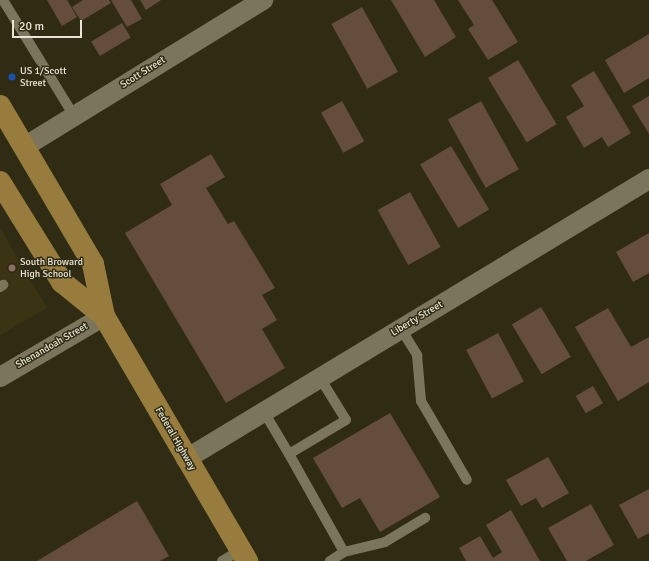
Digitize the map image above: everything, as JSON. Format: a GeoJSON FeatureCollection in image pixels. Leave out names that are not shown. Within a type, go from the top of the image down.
{"type":"FeatureCollection","features":[{"type":"Feature","properties":{"kind":"main road","name":"Federal Highway"},"geometry":{"type":"LineString","coordinates":[[0,106],[93,264],[104,316],[186,459],[236,557]]}},
{"type":"Feature","properties":{"kind":"main road","name":"Federal Highway"},"geometry":{"type":"LineString","coordinates":[[0,182],[62,282],[104,316]]}},
{"type":"Feature","properties":{"kind":"street","name":"Scott Street"},"geometry":{"type":"LineString","coordinates":[[24,147],[263,0]]}},
{"type":"Feature","properties":{"kind":"street","name":"Liberty Street"},"geometry":{"type":"LineString","coordinates":[[186,459],[649,179]]}},
{"type":"Feature","properties":{"kind":"street","name":"Shenandoah Street"},"geometry":{"type":"LineString","coordinates":[[0,377],[104,316]]}},
{"type":"Feature","properties":{"kind":"lane"},"geometry":{"type":"LineString","coordinates":[[3,0],[74,116]]}},
{"type":"Feature","properties":{"kind":"lane"},"geometry":{"type":"LineString","coordinates":[[401,329],[417,355],[421,401],[467,480]]}},
{"type":"Feature","properties":{"kind":"lane"},"geometry":{"type":"LineString","coordinates":[[289,454],[346,420],[320,378]]}},
{"type":"Feature","properties":{"kind":"lane"},"geometry":{"type":"LineString","coordinates":[[264,412],[344,552]]}},
{"type":"Feature","properties":{"kind":"lane"},"geometry":{"type":"LineString","coordinates":[[330,561],[344,552],[385,542],[425,518]]}},
{"type":"Feature","properties":{"kind":"shaded area","name":"South Broward High School"},"geometry":{"type":"Polygon","coordinates":[[[0,228],[47,308],[0,335],[0,228]]]}},
{"type":"Feature","properties":{"kind":"building"},"geometry":{"type":"Polygon","coordinates":[[[47,0],[67,0],[77,17],[62,26],[47,0]]]}},
{"type":"Feature","properties":{"kind":"building"},"geometry":{"type":"Polygon","coordinates":[[[83,0],[109,0],[111,3],[81,21],[72,7],[83,0]]]}},
{"type":"Feature","properties":{"kind":"building"},"geometry":{"type":"Polygon","coordinates":[[[111,0],[131,0],[142,19],[127,27],[111,0]]]}},
{"type":"Feature","properties":{"kind":"building"},"geometry":{"type":"Polygon","coordinates":[[[140,0],[161,0],[146,10],[140,0]]]}},
{"type":"Feature","properties":{"kind":"building"},"geometry":{"type":"Polygon","coordinates":[[[391,0],[434,0],[456,37],[425,57],[391,0]]]}},
{"type":"Feature","properties":{"kind":"building"},"geometry":{"type":"Polygon","coordinates":[[[458,0],[492,0],[518,42],[488,60],[468,29],[474,25],[458,0]]]}},
{"type":"Feature","properties":{"kind":"building"},"geometry":{"type":"Polygon","coordinates":[[[362,7],[398,72],[367,89],[331,24],[362,7]]]}},
{"type":"Feature","properties":{"kind":"building"},"geometry":{"type":"Polygon","coordinates":[[[122,23],[131,38],[100,56],[91,42],[122,23]]]}},
{"type":"Feature","properties":{"kind":"building"},"geometry":{"type":"Polygon","coordinates":[[[649,34],[649,78],[624,93],[605,60],[649,34]]]}},
{"type":"Feature","properties":{"kind":"building"},"geometry":{"type":"Polygon","coordinates":[[[518,60],[557,124],[527,142],[488,78],[518,60]]]}},
{"type":"Feature","properties":{"kind":"building"},"geometry":{"type":"Polygon","coordinates":[[[594,71],[631,133],[608,147],[602,137],[584,148],[566,117],[584,106],[571,85],[594,71]]]}},
{"type":"Feature","properties":{"kind":"building"},"geometry":{"type":"Polygon","coordinates":[[[649,96],[649,134],[632,106],[649,96]]]}},
{"type":"Feature","properties":{"kind":"building"},"geometry":{"type":"Polygon","coordinates":[[[342,101],[364,141],[343,153],[321,113],[342,101]]]}},
{"type":"Feature","properties":{"kind":"building"},"geometry":{"type":"Polygon","coordinates":[[[481,101],[519,169],[486,188],[448,119],[481,101]]]}},
{"type":"Feature","properties":{"kind":"building"},"geometry":{"type":"Polygon","coordinates":[[[451,146],[489,209],[458,228],[420,165],[451,146]]]}},
{"type":"Feature","properties":{"kind":"building"},"geometry":{"type":"Polygon","coordinates":[[[211,154],[225,177],[206,188],[228,224],[234,221],[275,288],[262,295],[277,320],[262,329],[285,368],[226,403],[125,233],[172,205],[160,184],[211,154]]]}},
{"type":"Feature","properties":{"kind":"building"},"geometry":{"type":"Polygon","coordinates":[[[410,192],[441,247],[408,265],[378,210],[410,192]]]}},
{"type":"Feature","properties":{"kind":"building"},"geometry":{"type":"Polygon","coordinates":[[[649,233],[649,273],[633,282],[616,252],[649,233]]]}},
{"type":"Feature","properties":{"kind":"building"},"geometry":{"type":"Polygon","coordinates":[[[541,307],[571,357],[542,374],[512,325],[541,307]]]}},
{"type":"Feature","properties":{"kind":"building"},"geometry":{"type":"Polygon","coordinates":[[[608,308],[631,347],[649,337],[649,382],[618,401],[575,327],[608,308]]]}},
{"type":"Feature","properties":{"kind":"building"},"geometry":{"type":"Polygon","coordinates":[[[498,333],[524,382],[492,398],[466,350],[498,333]]]}},
{"type":"Feature","properties":{"kind":"building"},"geometry":{"type":"Polygon","coordinates":[[[593,386],[603,403],[586,413],[576,396],[593,386]]]}},
{"type":"Feature","properties":{"kind":"building"},"geometry":{"type":"Polygon","coordinates":[[[390,413],[440,497],[380,532],[360,498],[342,508],[313,458],[390,413]]]}},
{"type":"Feature","properties":{"kind":"building"},"geometry":{"type":"Polygon","coordinates":[[[548,457],[569,493],[542,508],[536,498],[521,506],[506,480],[548,457]]]}},
{"type":"Feature","properties":{"kind":"building"},"geometry":{"type":"Polygon","coordinates":[[[649,489],[649,533],[638,539],[619,505],[649,489]]]}},
{"type":"Feature","properties":{"kind":"building"},"geometry":{"type":"Polygon","coordinates":[[[137,501],[169,556],[160,561],[37,561],[137,501]]]}},
{"type":"Feature","properties":{"kind":"building"},"geometry":{"type":"Polygon","coordinates":[[[591,504],[614,545],[586,561],[567,561],[548,528],[591,504]]]}},
{"type":"Feature","properties":{"kind":"building"},"geometry":{"type":"Polygon","coordinates":[[[511,510],[540,561],[466,561],[459,548],[480,536],[493,558],[502,552],[486,525],[511,510]]]}},
{"type":"Feature","properties":{"kind":"place","name":"US 1/Scott Street"},"geometry":{"type":"Point","coordinates":[12,77]}},
{"type":"Feature","properties":{"kind":"place","name":"South Broward High School"},"geometry":{"type":"Point","coordinates":[12,268]}}]}
